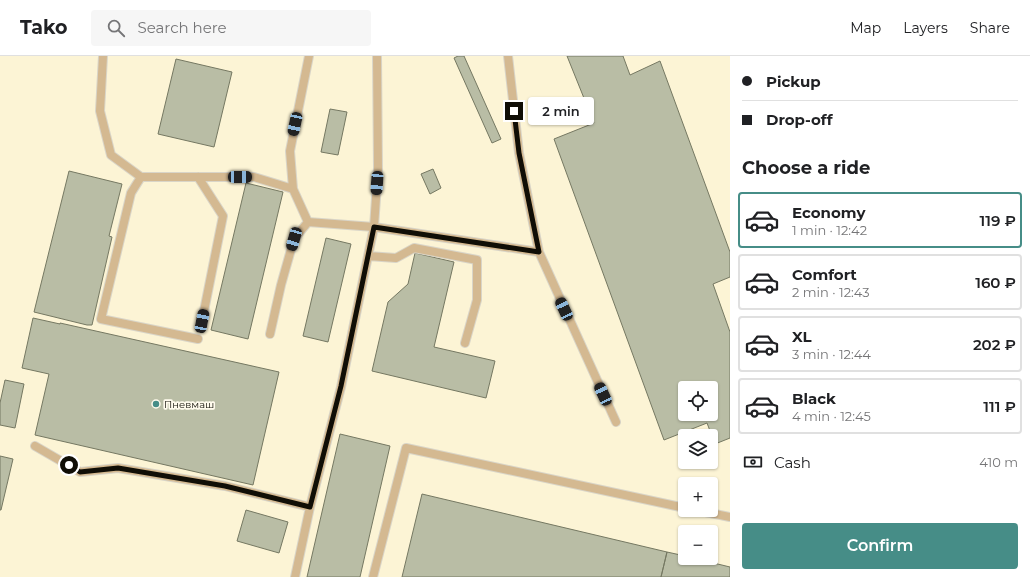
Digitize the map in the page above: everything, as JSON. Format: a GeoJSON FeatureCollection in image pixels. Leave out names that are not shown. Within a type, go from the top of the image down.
{"type":"FeatureCollection","features":[{"type":"Feature","properties":{"kind":"lane"},"geometry":{"type":"LineString","coordinates":[[103,56],[100,111],[111,155],[141,177],[254,177],[293,189]]}},
{"type":"Feature","properties":{"kind":"lane"},"geometry":{"type":"LineString","coordinates":[[308,222],[293,189],[290,151],[309,56]]}},
{"type":"Feature","properties":{"kind":"lane"},"geometry":{"type":"LineString","coordinates":[[295,577],[310,507],[341,386],[374,227],[378,169],[377,56]]}},
{"type":"Feature","properties":{"kind":"lane"},"geometry":{"type":"LineString","coordinates":[[508,56],[519,153],[539,252],[616,422]]}},
{"type":"Feature","properties":{"kind":"lane"},"geometry":{"type":"LineString","coordinates":[[141,177],[131,193],[101,318],[198,340]]}},
{"type":"Feature","properties":{"kind":"lane"},"geometry":{"type":"LineString","coordinates":[[198,177],[222,216],[202,321]]}},
{"type":"Feature","properties":{"kind":"lane"},"geometry":{"type":"LineString","coordinates":[[308,222],[374,227],[539,252]]}},
{"type":"Feature","properties":{"kind":"lane"},"geometry":{"type":"LineString","coordinates":[[270,334],[281,285],[294,239],[308,222]]}},
{"type":"Feature","properties":{"kind":"lane"},"geometry":{"type":"LineString","coordinates":[[368,256],[396,258],[414,248],[477,260],[477,300],[465,343]]}},
{"type":"Feature","properties":{"kind":"lane"},"geometry":{"type":"LineString","coordinates":[[35,446],[80,472],[118,468],[225,486],[310,507]]}},
{"type":"Feature","properties":{"kind":"lane"},"geometry":{"type":"LineString","coordinates":[[373,577],[406,448],[678,506]]}},
{"type":"Feature","properties":{"kind":"lane"},"geometry":{"type":"LineString","coordinates":[[718,515],[730,517]]}},
{"type":"Feature","properties":{"kind":"shaded area"},"geometry":{"type":"Polygon","coordinates":[[[0,56],[730,56],[730,577],[0,577],[0,56]]]}},
{"type":"Feature","properties":{"kind":"building"},"geometry":{"type":"Polygon","coordinates":[[[464,56],[501,139],[492,143],[454,58],[464,56]]]}},
{"type":"Feature","properties":{"kind":"building"},"geometry":{"type":"Polygon","coordinates":[[[567,56],[623,56],[630,75],[660,61],[730,252],[730,277],[713,284],[730,332],[730,438],[718,443],[718,429],[709,429],[707,423],[692,429],[678,429],[678,434],[664,440],[554,139],[594,123],[567,56]]]}},
{"type":"Feature","properties":{"kind":"building"},"geometry":{"type":"Polygon","coordinates":[[[176,59],[232,72],[214,147],[158,134],[176,59]]]}},
{"type":"Feature","properties":{"kind":"building"},"geometry":{"type":"Polygon","coordinates":[[[330,109],[347,112],[338,155],[321,152],[330,109]]]}},
{"type":"Feature","properties":{"kind":"building"},"geometry":{"type":"Polygon","coordinates":[[[433,169],[441,188],[430,194],[421,174],[433,169]]]}},
{"type":"Feature","properties":{"kind":"building"},"geometry":{"type":"Polygon","coordinates":[[[69,171],[122,184],[109,236],[112,237],[92,325],[34,312],[69,171]]]}},
{"type":"Feature","properties":{"kind":"building"},"geometry":{"type":"Polygon","coordinates":[[[246,183],[283,192],[248,339],[211,330],[246,183]]]}},
{"type":"Feature","properties":{"kind":"building"},"geometry":{"type":"Polygon","coordinates":[[[326,238],[351,244],[328,342],[303,336],[326,238]]]}},
{"type":"Feature","properties":{"kind":"building"},"geometry":{"type":"Polygon","coordinates":[[[415,253],[454,262],[434,347],[495,361],[486,398],[372,371],[388,302],[408,284],[415,253]]]}},
{"type":"Feature","properties":{"kind":"building","name":"Пневмаш"},"geometry":{"type":"Polygon","coordinates":[[[33,318],[279,372],[253,485],[35,435],[49,374],[22,368],[33,318]]]}},
{"type":"Feature","properties":{"kind":"building"},"geometry":{"type":"Polygon","coordinates":[[[5,380],[24,384],[15,428],[0,425],[0,403],[5,380]]]}},
{"type":"Feature","properties":{"kind":"building"},"geometry":{"type":"Polygon","coordinates":[[[340,434],[390,446],[360,577],[307,577],[340,434]]]}},
{"type":"Feature","properties":{"kind":"building"},"geometry":{"type":"Polygon","coordinates":[[[0,456],[13,459],[1,510],[0,510],[0,456]]]}},
{"type":"Feature","properties":{"kind":"building"},"geometry":{"type":"Polygon","coordinates":[[[422,494],[667,552],[661,577],[402,577],[422,494]]]}},
{"type":"Feature","properties":{"kind":"building"},"geometry":{"type":"Polygon","coordinates":[[[246,510],[288,522],[279,553],[237,541],[246,510]]]}},
{"type":"Feature","properties":{"kind":"building"},"geometry":{"type":"Polygon","coordinates":[[[667,552],[678,554],[678,565],[718,564],[730,567],[730,577],[661,577],[667,552]]]}},
{"type":"Feature","properties":{"kind":"place","name":"Пневмаш"},"geometry":{"type":"Point","coordinates":[156,404]}},
{"type":"Feature","properties":{"kind":"route"},"geometry":{"type":"LineString","coordinates":[[69,465],[80,472],[118,468],[225,486],[310,507],[341,386],[374,227],[539,252],[519,153],[514,111]]}}]}
